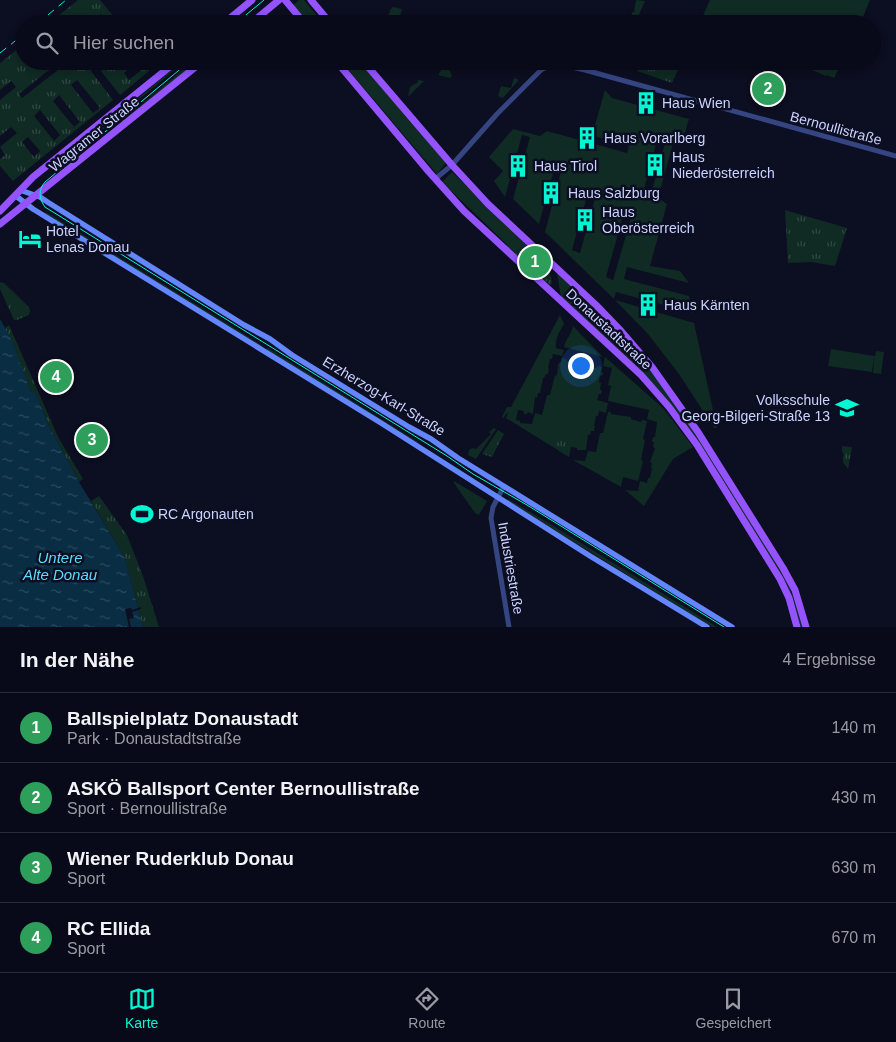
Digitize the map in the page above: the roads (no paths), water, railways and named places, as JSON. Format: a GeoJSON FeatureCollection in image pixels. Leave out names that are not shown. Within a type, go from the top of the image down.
{"type":"FeatureCollection","features":[{"type":"Feature","properties":{"kind":"main road"},"geometry":{"type":"LineString","coordinates":[[234,15],[252,0]]}},
{"type":"Feature","properties":{"kind":"main road"},"geometry":{"type":"LineString","coordinates":[[261,15],[279,0]]}},
{"type":"Feature","properties":{"kind":"main road"},"geometry":{"type":"LineString","coordinates":[[285,0],[298,15]]}},
{"type":"Feature","properties":{"kind":"main road"},"geometry":{"type":"LineString","coordinates":[[311,0],[324,15]]}},
{"type":"Feature","properties":{"kind":"main road","name":"Wagramer Straße"},"geometry":{"type":"LineString","coordinates":[[0,212],[36,175],[166,70]]}},
{"type":"Feature","properties":{"kind":"main road","name":"Wagramer Straße"},"geometry":{"type":"LineString","coordinates":[[0,224],[192,70]]}},
{"type":"Feature","properties":{"kind":"main road","name":"Donaustadtstraße"},"geometry":{"type":"LineString","coordinates":[[344,70],[464,211],[634,369],[669,407],[697,445],[780,579],[789,598],[797,627]]}},
{"type":"Feature","properties":{"kind":"main road","name":"Donaustadtstraße"},"geometry":{"type":"LineString","coordinates":[[371,70],[488,204],[589,298],[652,367],[698,432],[783,568],[795,590],[806,627]]}},
{"type":"Feature","properties":{"kind":"main road","name":"Erzherzog-Karl-Straße"},"geometry":{"type":"LineString","coordinates":[[18,193],[37,196],[244,325],[270,339],[364,400],[437,442],[458,458],[732,627]]}},
{"type":"Feature","properties":{"kind":"main road","name":"Erzherzog-Karl-Straße"},"geometry":{"type":"LineString","coordinates":[[18,193],[26,204],[707,627]]}},
{"type":"Feature","properties":{"kind":"street","name":"Bernoullistraße"},"geometry":{"type":"LineString","coordinates":[[435,179],[452,165],[497,114],[541,70]]}},
{"type":"Feature","properties":{"kind":"street","name":"Bernoullistraße"},"geometry":{"type":"LineString","coordinates":[[585,70],[896,156]]}},
{"type":"Feature","properties":{"kind":"street","name":"Industriestraße"},"geometry":{"type":"LineString","coordinates":[[504,486],[491,511],[491,524],[510,627]]}},
{"type":"Feature","properties":{"kind":"water","name":"Untere Alte Donau"},"geometry":{"type":"Polygon","coordinates":[[[0,319],[11,339],[31,392],[35,392],[49,426],[79,482],[125,558],[143,627],[0,627],[0,319]]]}},
{"type":"Feature","properties":{"kind":"tram line"},"geometry":{"type":"LineString","coordinates":[[246,15],[264,0]]}},
{"type":"Feature","properties":{"kind":"tram line"},"geometry":{"type":"LineString","coordinates":[[179,70],[45,182],[40,194],[41,201],[45,207],[447,456],[473,474],[527,505],[724,627]]}},
{"type":"Feature","properties":{"kind":"railway"},"geometry":{"type":"LineString","coordinates":[[48,15],[66,0]]}},
{"type":"Feature","properties":{"kind":"railway"},"geometry":{"type":"LineString","coordinates":[[0,53],[15,41]]}},
{"type":"Feature","properties":{"kind":"place","name":"ASKÖ Ballsport Center Bernoullistraße"},"geometry":{"type":"Point","coordinates":[768,89]}},
{"type":"Feature","properties":{"kind":"place","name":"Haus Wien"},"geometry":{"type":"Point","coordinates":[646,103]}},
{"type":"Feature","properties":{"kind":"place","name":"Haus Vorarlberg"},"geometry":{"type":"Point","coordinates":[587,138]}},
{"type":"Feature","properties":{"kind":"place","name":"Haus Niederösterreich"},"geometry":{"type":"Point","coordinates":[655,165]}},
{"type":"Feature","properties":{"kind":"place","name":"Haus Tirol"},"geometry":{"type":"Point","coordinates":[518,166]}},
{"type":"Feature","properties":{"kind":"place","name":"Haus Salzburg"},"geometry":{"type":"Point","coordinates":[551,193]}},
{"type":"Feature","properties":{"kind":"place","name":"Haus Oberösterreich"},"geometry":{"type":"Point","coordinates":[585,220]}},
{"type":"Feature","properties":{"kind":"place","name":"Hotel Lenas Donau"},"geometry":{"type":"Point","coordinates":[30,239]}},
{"type":"Feature","properties":{"kind":"place","name":"Ballspielplatz Donaustadt"},"geometry":{"type":"Point","coordinates":[535,262]}},
{"type":"Feature","properties":{"kind":"place","name":"Haus Kärnten"},"geometry":{"type":"Point","coordinates":[648,305]}},
{"type":"Feature","properties":{"kind":"place","name":"RC Ellida"},"geometry":{"type":"Point","coordinates":[56,377]}},
{"type":"Feature","properties":{"kind":"place","name":"Volksschule Georg-Bilgeri-Straße 13"},"geometry":{"type":"Point","coordinates":[847,408]}},
{"type":"Feature","properties":{"kind":"place","name":"Wiener Ruderklub Donau"},"geometry":{"type":"Point","coordinates":[92,440]}},
{"type":"Feature","properties":{"kind":"place","name":"RC Argonauten"},"geometry":{"type":"Point","coordinates":[142,514]}}]}
